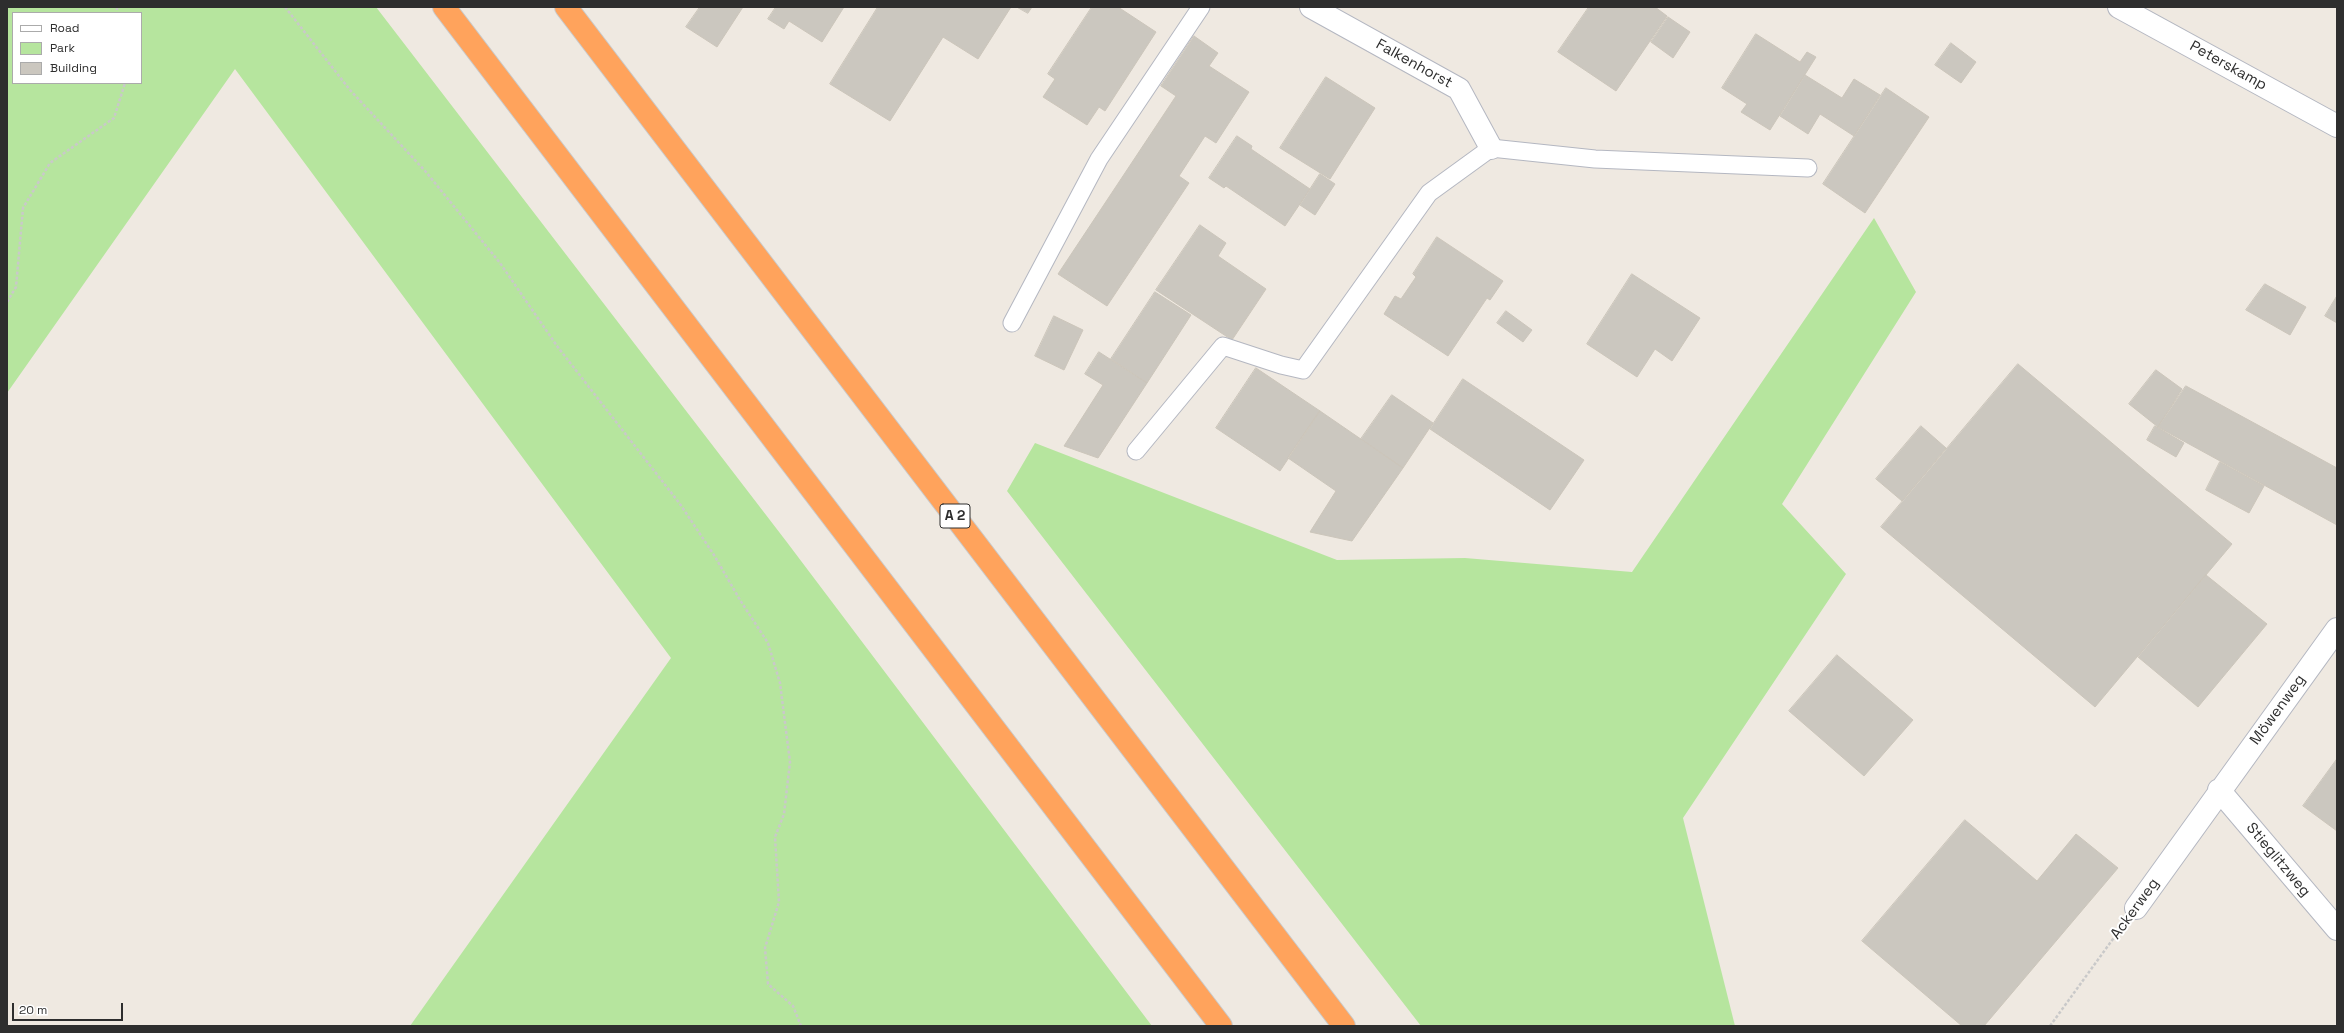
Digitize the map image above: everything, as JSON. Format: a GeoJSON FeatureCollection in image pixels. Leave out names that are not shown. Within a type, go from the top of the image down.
{"type":"FeatureCollection","features":[{"type":"Feature","properties":{"kind":"highway"},"geometry":{"type":"LineString","coordinates":[[444,7],[1221,1026]]}},
{"type":"Feature","properties":{"kind":"highway","name":"A 2"},"geometry":{"type":"LineString","coordinates":[[566,7],[1344,1026]]}},
{"type":"Feature","properties":{"kind":"street","name":"Falkenhorst"},"geometry":{"type":"LineString","coordinates":[[1311,7],[1459,89],[1492,148]]}},
{"type":"Feature","properties":{"kind":"street","name":"Peterskamp"},"geometry":{"type":"LineString","coordinates":[[2119,7],[2337,126]]}},
{"type":"Feature","properties":{"kind":"street","name":"Möwenweg"},"geometry":{"type":"LineString","coordinates":[[2220,790],[2337,629]]}},
{"type":"Feature","properties":{"kind":"street","name":"Ackerweg"},"geometry":{"type":"LineString","coordinates":[[2136,908],[2220,790]]}},
{"type":"Feature","properties":{"kind":"street","name":"Stieglitzweg"},"geometry":{"type":"LineString","coordinates":[[2220,790],[2337,929]]}},
{"type":"Feature","properties":{"kind":"lane"},"geometry":{"type":"LineString","coordinates":[[1012,323],[1099,159],[1201,7]]}},
{"type":"Feature","properties":{"kind":"lane"},"geometry":{"type":"LineString","coordinates":[[1136,451],[1223,346],[1280,365],[1303,370],[1429,193],[1492,148],[1595,159],[1808,168]]}},
{"type":"Feature","properties":{"kind":"path"},"geometry":{"type":"LineString","coordinates":[[284,7],[350,90],[426,172],[500,263],[557,346],[680,504],[714,555],[768,644],[780,683],[790,762],[784,814],[775,837],[779,902],[765,948],[768,984],[793,1006],[801,1026]]}},
{"type":"Feature","properties":{"kind":"path"},"geometry":{"type":"LineString","coordinates":[[7,302],[16,287],[23,208],[50,163],[114,118],[125,84]]}},
{"type":"Feature","properties":{"kind":"path","name":"Ackerweg"},"geometry":{"type":"LineString","coordinates":[[2050,1026],[2136,908]]}},
{"type":"Feature","properties":{"kind":"green space"},"geometry":{"type":"Polygon","coordinates":[[[7,7],[376,7],[786,541],[1152,1026],[410,1026],[671,658],[235,69],[7,393],[7,7]]]}},
{"type":"Feature","properties":{"kind":"green space"},"geometry":{"type":"Polygon","coordinates":[[[1874,218],[1916,292],[1782,504],[1846,574],[1683,818],[1735,1026],[1421,1026],[1007,491],[1035,443],[1337,560],[1465,558],[1632,572],[1874,218]]]}},
{"type":"Feature","properties":{"kind":"building"},"geometry":{"type":"Polygon","coordinates":[[[700,7],[743,7],[717,47],[686,27],[700,7]]]}},
{"type":"Feature","properties":{"kind":"building"},"geometry":{"type":"Polygon","coordinates":[[[776,7],[844,7],[822,42],[789,21],[784,29],[768,19],[776,7]]]}},
{"type":"Feature","properties":{"kind":"building"},"geometry":{"type":"Polygon","coordinates":[[[878,7],[1011,7],[978,59],[943,37],[890,121],[830,84],[878,7]]]}},
{"type":"Feature","properties":{"kind":"building"},"geometry":{"type":"Polygon","coordinates":[[[1017,7],[1032,7],[1028,13],[1017,7]]]}},
{"type":"Feature","properties":{"kind":"building"},"geometry":{"type":"Polygon","coordinates":[[[1092,7],[1118,7],[1156,32],[1105,111],[1099,107],[1087,125],[1043,97],[1055,79],[1048,74],[1092,7]]]}},
{"type":"Feature","properties":{"kind":"building"},"geometry":{"type":"Polygon","coordinates":[[[1589,7],[1655,7],[1667,16],[1616,91],[1558,52],[1589,7]]]}},
{"type":"Feature","properties":{"kind":"building"},"geometry":{"type":"Polygon","coordinates":[[[1668,17],[1690,32],[1673,58],[1651,42],[1668,17]]]}},
{"type":"Feature","properties":{"kind":"building"},"geometry":{"type":"Polygon","coordinates":[[[1756,34],[1800,62],[1807,52],[1816,57],[1770,130],[1741,112],[1747,104],[1722,88],[1756,34]]]}},
{"type":"Feature","properties":{"kind":"building"},"geometry":{"type":"Polygon","coordinates":[[[1194,36],[1218,53],[1209,66],[1249,92],[1216,143],[1205,136],[1179,176],[1189,183],[1107,306],[1058,274],[1176,96],[1161,86],[1194,36]]]}},
{"type":"Feature","properties":{"kind":"building"},"geometry":{"type":"Polygon","coordinates":[[[1951,43],[1976,62],[1961,83],[1935,65],[1951,43]]]}},
{"type":"Feature","properties":{"kind":"building"},"geometry":{"type":"Polygon","coordinates":[[[1805,75],[1842,98],[1854,79],[1880,95],[1854,136],[1820,114],[1808,134],[1780,116],[1805,75]]]}},
{"type":"Feature","properties":{"kind":"building"},"geometry":{"type":"Polygon","coordinates":[[[1326,77],[1375,108],[1330,179],[1280,148],[1326,77]]]}},
{"type":"Feature","properties":{"kind":"building"},"geometry":{"type":"Polygon","coordinates":[[[1886,88],[1929,117],[1865,213],[1823,184],[1886,88]]]}},
{"type":"Feature","properties":{"kind":"building"},"geometry":{"type":"Polygon","coordinates":[[[1237,136],[1252,146],[1251,149],[1310,189],[1285,226],[1226,186],[1224,188],[1209,178],[1237,136]]]}},
{"type":"Feature","properties":{"kind":"building"},"geometry":{"type":"Polygon","coordinates":[[[1320,174],[1335,184],[1315,215],[1300,205],[1320,174]]]}},
{"type":"Feature","properties":{"kind":"building"},"geometry":{"type":"Polygon","coordinates":[[[1200,225],[1226,243],[1218,256],[1266,289],[1232,340],[1156,290],[1200,225]]]}},
{"type":"Feature","properties":{"kind":"building"},"geometry":{"type":"Polygon","coordinates":[[[1437,237],[1503,281],[1490,300],[1487,298],[1448,356],[1384,314],[1395,296],[1401,299],[1416,277],[1413,274],[1437,237]]]}},
{"type":"Feature","properties":{"kind":"building"},"geometry":{"type":"Polygon","coordinates":[[[1632,274],[1700,318],[1672,361],[1655,349],[1637,377],[1587,344],[1632,274]]]}},
{"type":"Feature","properties":{"kind":"building"},"geometry":{"type":"Polygon","coordinates":[[[2265,284],[2306,307],[2290,335],[2246,310],[2265,284]]]}},
{"type":"Feature","properties":{"kind":"building"},"geometry":{"type":"Polygon","coordinates":[[[1155,292],[1191,315],[1147,383],[1111,359],[1155,292]]]}},
{"type":"Feature","properties":{"kind":"building"},"geometry":{"type":"Polygon","coordinates":[[[2337,296],[2337,323],[2325,316],[2337,296]]]}},
{"type":"Feature","properties":{"kind":"building"},"geometry":{"type":"Polygon","coordinates":[[[1506,311],[1532,330],[1523,342],[1497,323],[1506,311]]]}},
{"type":"Feature","properties":{"kind":"building"},"geometry":{"type":"Polygon","coordinates":[[[1054,316],[1083,330],[1064,370],[1035,356],[1054,316]]]}},
{"type":"Feature","properties":{"kind":"building"},"geometry":{"type":"Polygon","coordinates":[[[1099,352],[1147,383],[1098,458],[1064,446],[1103,385],[1085,374],[1099,352]]]}},
{"type":"Feature","properties":{"kind":"building"},"geometry":{"type":"Polygon","coordinates":[[[2018,364],[2232,544],[2095,707],[1881,527],[2018,364]]]}},
{"type":"Feature","properties":{"kind":"building"},"geometry":{"type":"Polygon","coordinates":[[[1256,368],[1320,411],[1280,471],[1216,428],[1256,368]]]}},
{"type":"Feature","properties":{"kind":"building"},"geometry":{"type":"Polygon","coordinates":[[[2156,370],[2182,389],[2158,427],[2129,404],[2156,370]]]}},
{"type":"Feature","properties":{"kind":"building"},"geometry":{"type":"Polygon","coordinates":[[[1463,379],[1584,460],[1550,510],[1430,429],[1463,379]]]}},
{"type":"Feature","properties":{"kind":"building"},"geometry":{"type":"Polygon","coordinates":[[[2186,386],[2337,468],[2337,525],[2158,427],[2186,386]]]}},
{"type":"Feature","properties":{"kind":"building"},"geometry":{"type":"Polygon","coordinates":[[[1392,395],[1433,423],[1403,468],[1361,439],[1392,395]]]}},
{"type":"Feature","properties":{"kind":"building"},"geometry":{"type":"Polygon","coordinates":[[[1320,411],[1403,468],[1352,541],[1310,532],[1336,491],[1288,458],[1320,411]]]}},
{"type":"Feature","properties":{"kind":"building"},"geometry":{"type":"Polygon","coordinates":[[[1921,426],[1946,448],[1902,501],[1876,479],[1921,426]]]}},
{"type":"Feature","properties":{"kind":"building"},"geometry":{"type":"Polygon","coordinates":[[[2155,426],[2184,443],[2176,457],[2147,440],[2155,426]]]}},
{"type":"Feature","properties":{"kind":"building"},"geometry":{"type":"Polygon","coordinates":[[[2220,462],[2264,486],[2249,513],[2206,490],[2220,462]]]}},
{"type":"Feature","properties":{"kind":"building"},"geometry":{"type":"Polygon","coordinates":[[[2206,575],[2267,624],[2198,707],[2138,657],[2206,575]]]}},
{"type":"Feature","properties":{"kind":"building"},"geometry":{"type":"Polygon","coordinates":[[[1837,655],[1913,720],[1864,776],[1789,711],[1837,655]]]}},
{"type":"Feature","properties":{"kind":"building"},"geometry":{"type":"Polygon","coordinates":[[[2337,759],[2337,831],[2303,806],[2337,759]]]}},
{"type":"Feature","properties":{"kind":"building"},"geometry":{"type":"Polygon","coordinates":[[[1965,820],[2037,881],[2076,834],[2118,868],[1984,1026],[1962,1026],[1862,941],[1965,820]]]}}]}
